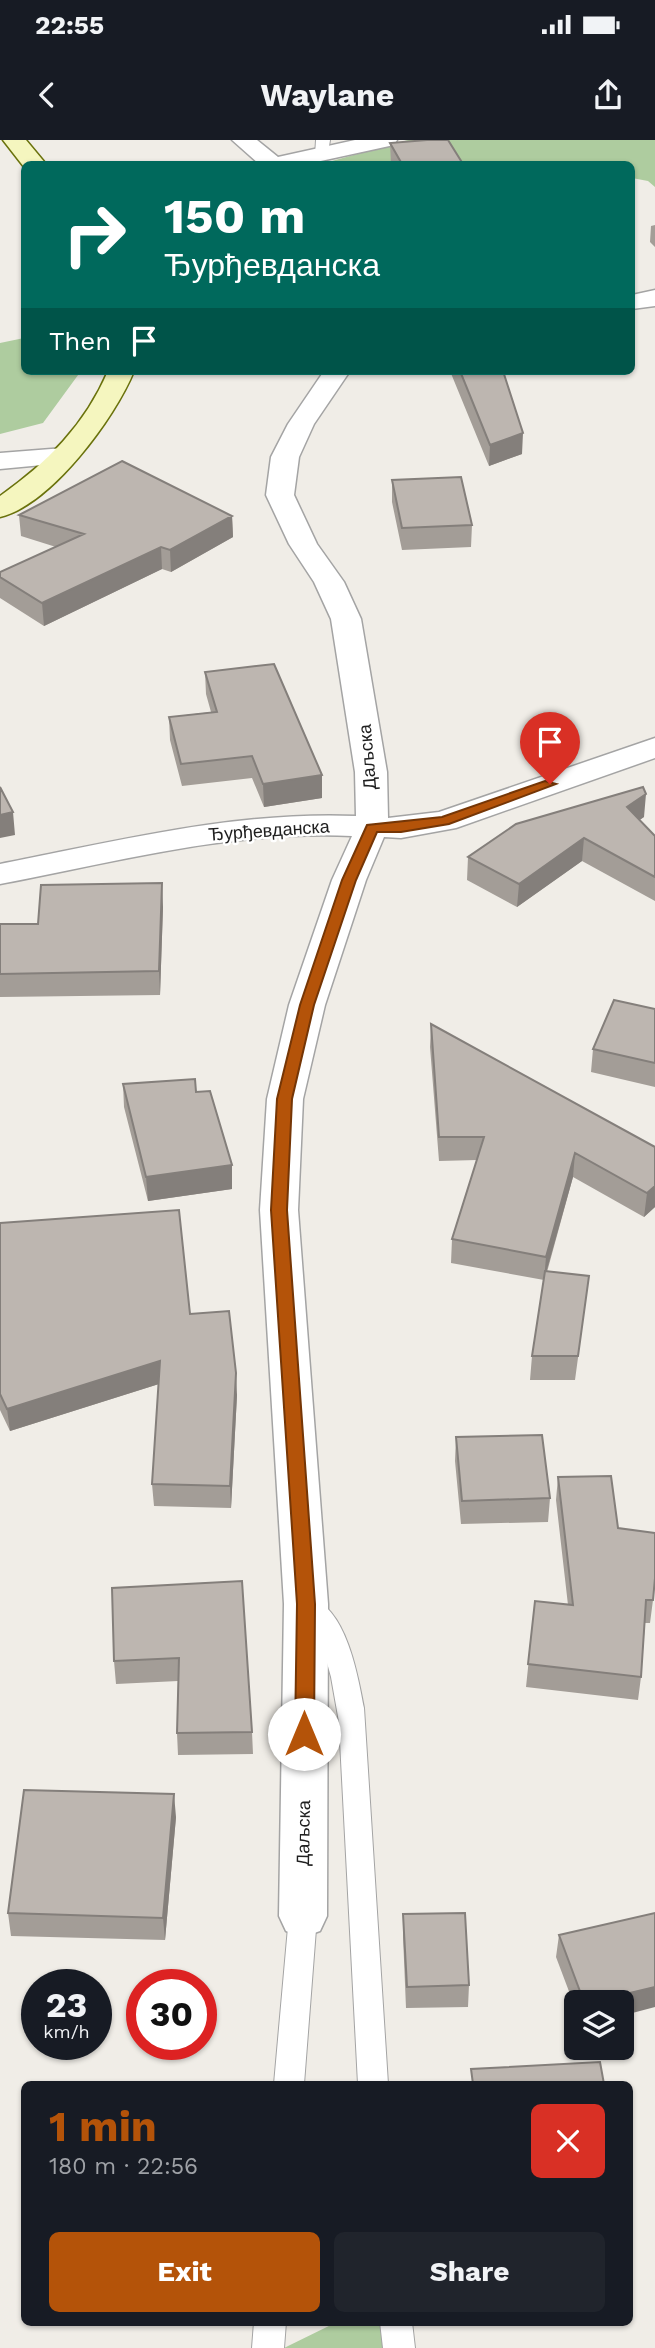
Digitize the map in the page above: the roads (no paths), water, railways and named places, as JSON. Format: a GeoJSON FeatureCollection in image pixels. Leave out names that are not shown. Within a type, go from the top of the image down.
{"type":"FeatureCollection","features":[{"type":"Feature","properties":{"kind":"street"},"geometry":{"type":"LineString","coordinates":[[14,140],[32,161]]}},
{"type":"Feature","properties":{"kind":"street"},"geometry":{"type":"LineString","coordinates":[[243,140],[268,161]]}},
{"type":"Feature","properties":{"kind":"street"},"geometry":{"type":"LineString","coordinates":[[286,161],[322,148],[386,140]]}},
{"type":"Feature","properties":{"kind":"street"},"geometry":{"type":"LineString","coordinates":[[635,301],[655,298]]}},
{"type":"Feature","properties":{"kind":"street"},"geometry":{"type":"LineString","coordinates":[[0,509],[64,456],[93,426],[119,375]]}},
{"type":"Feature","properties":{"kind":"street","name":"Даљска"},"geometry":{"type":"LineString","coordinates":[[303,1916],[306,1604],[279,1210],[285,1099],[307,1005],[349,880],[372,828],[371,772],[346,620],[329,582],[303,544],[279,495],[285,457],[301,424],[334,375]]}},
{"type":"Feature","properties":{"kind":"street"},"geometry":{"type":"LineString","coordinates":[[0,461],[64,456]]}},
{"type":"Feature","properties":{"kind":"street","name":"Ђурђевданска"},"geometry":{"type":"LineString","coordinates":[[0,874],[223,831],[309,824],[401,828],[445,821],[655,747]]}},
{"type":"Feature","properties":{"kind":"lane"},"geometry":{"type":"LineString","coordinates":[[306,1604],[319,1615],[339,1658],[351,1720],[373,2081]]}},
{"type":"Feature","properties":{"kind":"lane","name":"Даљска"},"geometry":{"type":"LineString","coordinates":[[289,2081],[303,1916]]}},
{"type":"Feature","properties":{"kind":"lane"},"geometry":{"type":"LineString","coordinates":[[268,2348],[270,2326]]}},
{"type":"Feature","properties":{"kind":"lane"},"geometry":{"type":"LineString","coordinates":[[396,2326],[399,2348]]}}]}
